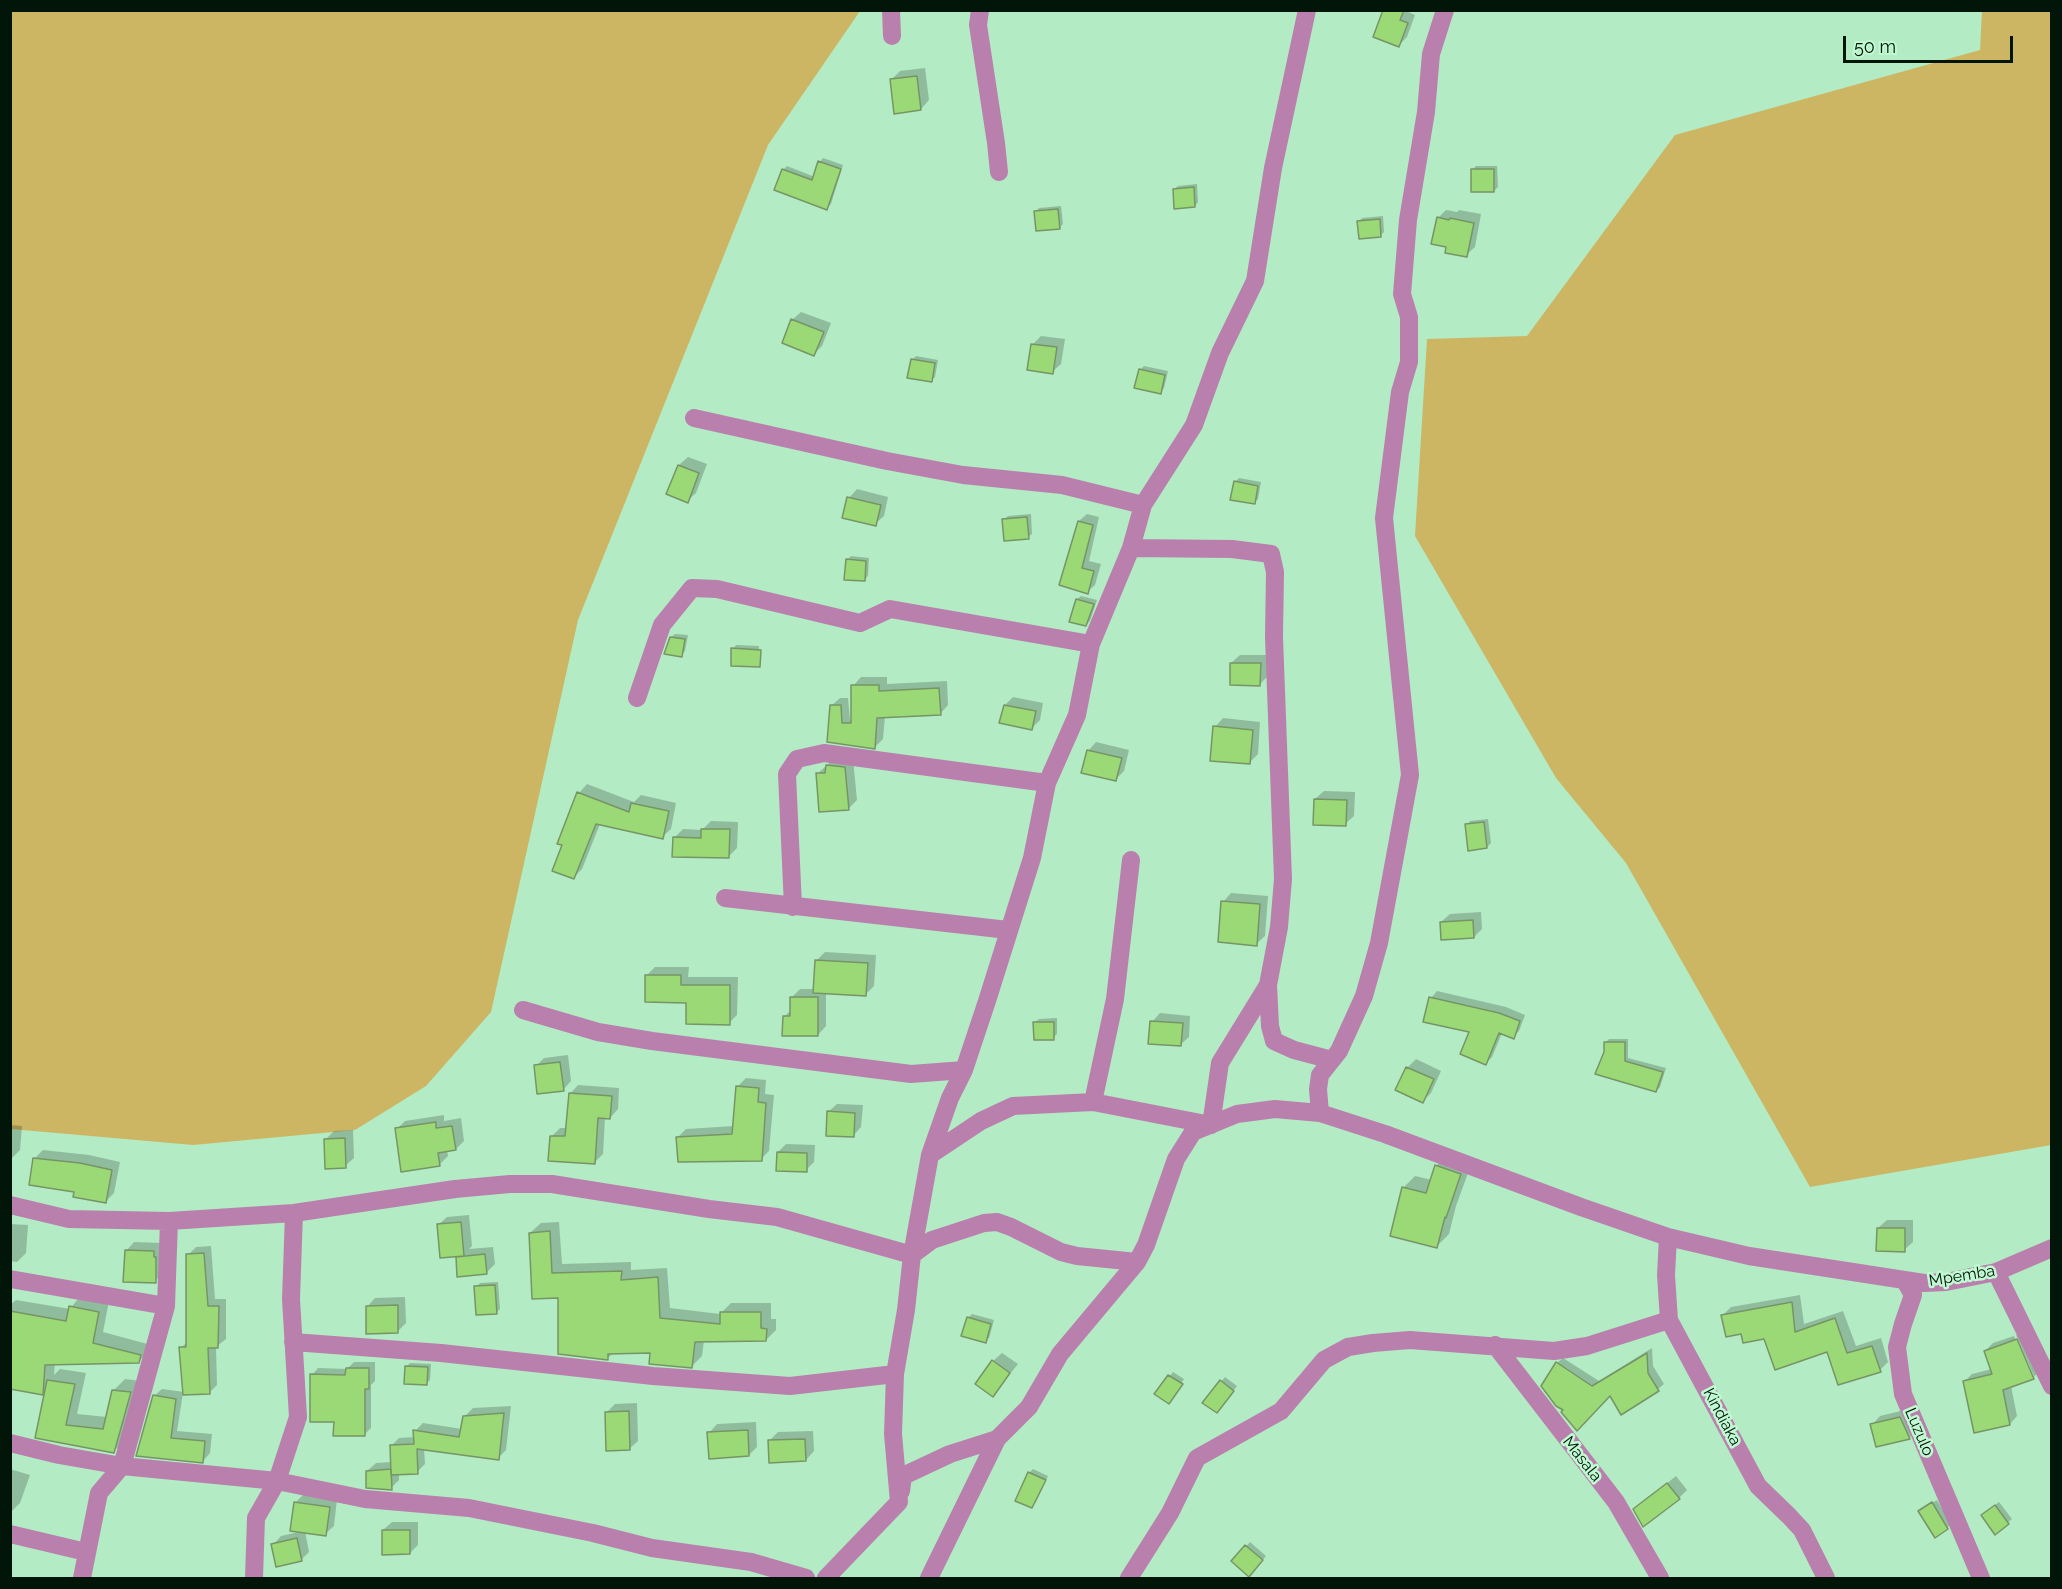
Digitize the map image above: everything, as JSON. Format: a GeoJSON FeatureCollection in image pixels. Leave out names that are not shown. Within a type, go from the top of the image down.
{"type":"FeatureCollection","features":[{"type":"Feature","properties":{"kind":"street"},"geometry":{"type":"LineString","coordinates":[[891,10],[892,36]]}},
{"type":"Feature","properties":{"kind":"street"},"geometry":{"type":"LineString","coordinates":[[980,10],[978,25],[999,172]]}},
{"type":"Feature","properties":{"kind":"street"},"geometry":{"type":"LineString","coordinates":[[900,1502],[893,1434],[895,1374],[906,1310],[912,1255],[930,1155],[950,1098],[964,1070],[1032,858],[1047,783],[1077,715],[1091,644],[1131,548],[1143,504],[1194,425],[1220,353],[1255,281],[1273,168],[1307,10]]}},
{"type":"Feature","properties":{"kind":"street"},"geometry":{"type":"LineString","coordinates":[[1320,1113],[1318,1089],[1320,1076],[1339,1051],[1364,996],[1379,943],[1410,775],[1384,518],[1400,392],[1409,362],[1409,317],[1402,294],[1408,220],[1426,112],[1431,54],[1445,10]]}},
{"type":"Feature","properties":{"kind":"street"},"geometry":{"type":"LineString","coordinates":[[694,418],[887,461],[963,475],[1062,485],[1143,504]]}},
{"type":"Feature","properties":{"kind":"street"},"geometry":{"type":"LineString","coordinates":[[1131,548],[1232,549],[1271,554],[1275,572],[1274,637],[1283,879],[1279,927],[1268,985],[1270,1026],[1274,1041],[1294,1050],[1332,1060]]}},
{"type":"Feature","properties":{"kind":"street"},"geometry":{"type":"LineString","coordinates":[[637,698],[663,625],[692,588],[717,589],[860,623],[890,609],[1091,644]]}},
{"type":"Feature","properties":{"kind":"street"},"geometry":{"type":"LineString","coordinates":[[793,907],[787,774],[797,759],[824,753],[1047,783]]}},
{"type":"Feature","properties":{"kind":"street"},"geometry":{"type":"LineString","coordinates":[[1093,1102],[1115,999],[1131,860]]}},
{"type":"Feature","properties":{"kind":"street"},"geometry":{"type":"LineString","coordinates":[[725,898],[1008,930]]}},
{"type":"Feature","properties":{"kind":"street"},"geometry":{"type":"LineString","coordinates":[[930,1155],[981,1121],[1013,1106],[1093,1102],[1210,1125],[1220,1062],[1268,985]]}},
{"type":"Feature","properties":{"kind":"street"},"geometry":{"type":"LineString","coordinates":[[523,1010],[598,1032],[652,1041],[911,1074],[964,1070]]}},
{"type":"Feature","properties":{"kind":"street","name":"Mpemba"},"geometry":{"type":"LineString","coordinates":[[997,1439],[1029,1407],[1060,1353],[1137,1262],[1146,1245],[1176,1159],[1193,1132],[1237,1114],[1254,1110],[1275,1109],[1320,1113],[1434,1151],[1581,1207],[1668,1237],[1749,1256],[1905,1281],[1946,1282],[1996,1272],[2052,1248]]}},
{"type":"Feature","properties":{"kind":"street"},"geometry":{"type":"LineString","coordinates":[[10,1205],[69,1219],[169,1221],[294,1213],[455,1188],[552,1184],[709,1209],[777,1217],[912,1255]]}},
{"type":"Feature","properties":{"kind":"street"},"geometry":{"type":"LineString","coordinates":[[254,1578],[256,1518],[277,1481],[298,1417],[291,1299],[294,1213]]}},
{"type":"Feature","properties":{"kind":"street"},"geometry":{"type":"LineString","coordinates":[[82,1578],[99,1493],[122,1466],[166,1306],[169,1221]]}},
{"type":"Feature","properties":{"kind":"street"},"geometry":{"type":"LineString","coordinates":[[912,1255],[932,1240],[984,1222],[997,1222],[1069,1254],[1137,1262]]}},
{"type":"Feature","properties":{"kind":"street","name":"Kindiaka"},"geometry":{"type":"LineString","coordinates":[[1668,1237],[1666,1275],[1669,1320],[1758,1486],[1802,1530],[1826,1578]]}},
{"type":"Feature","properties":{"kind":"street"},"geometry":{"type":"LineString","coordinates":[[1996,1272],[2052,1386]]}},
{"type":"Feature","properties":{"kind":"street"},"geometry":{"type":"LineString","coordinates":[[10,1279],[166,1306]]}},
{"type":"Feature","properties":{"kind":"street","name":"Luzulo"},"geometry":{"type":"LineString","coordinates":[[1905,1281],[1913,1295],[1898,1347],[1903,1394],[1981,1578]]}},
{"type":"Feature","properties":{"kind":"street"},"geometry":{"type":"LineString","coordinates":[[1129,1578],[1170,1513],[1197,1458],[1281,1411],[1324,1360],[1348,1347],[1373,1342],[1410,1340],[1554,1351],[1587,1346],[1669,1320]]}},
{"type":"Feature","properties":{"kind":"street"},"geometry":{"type":"LineString","coordinates":[[293,1342],[441,1353],[653,1376],[790,1386],[895,1374]]}},
{"type":"Feature","properties":{"kind":"street","name":"Masala"},"geometry":{"type":"LineString","coordinates":[[1495,1345],[1616,1502],[1660,1578]]}},
{"type":"Feature","properties":{"kind":"street"},"geometry":{"type":"LineString","coordinates":[[826,1578],[900,1502],[903,1476],[950,1454],[997,1439]]}},
{"type":"Feature","properties":{"kind":"street"},"geometry":{"type":"LineString","coordinates":[[929,1578],[997,1439]]}},
{"type":"Feature","properties":{"kind":"street"},"geometry":{"type":"LineString","coordinates":[[10,1443],[59,1455],[122,1466],[277,1481],[365,1499],[469,1508],[593,1533],[749,1570],[806,1578]]}},
{"type":"Feature","properties":{"kind":"street"},"geometry":{"type":"LineString","coordinates":[[10,1534],[86,1552]]}},
{"type":"Feature","properties":{"kind":"shaded area"},"geometry":{"type":"Polygon","coordinates":[[[10,11],[860,11],[768,145],[578,620],[491,1012],[426,1086],[355,1130],[193,1145],[11,1129],[10,11]]]}},
{"type":"Feature","properties":{"kind":"shaded area"},"geometry":{"type":"Polygon","coordinates":[[[1982,11],[2051,11],[2051,1145],[1810,1187],[1626,863],[1556,778],[1415,536],[1427,339],[1527,336],[1675,135],[1980,50],[1982,11]]]}},
{"type":"Feature","properties":{"kind":"building"},"geometry":{"type":"Polygon","coordinates":[[[1383,10],[1404,10],[1400,20],[1408,23],[1399,47],[1373,37],[1383,10]]]}},
{"type":"Feature","properties":{"kind":"building"},"geometry":{"type":"Polygon","coordinates":[[[917,76],[921,110],[894,114],[890,79],[917,76]]]}},
{"type":"Feature","properties":{"kind":"building"},"geometry":{"type":"Polygon","coordinates":[[[818,161],[841,169],[827,210],[774,190],[782,169],[812,180],[818,161]]]}},
{"type":"Feature","properties":{"kind":"building"},"geometry":{"type":"Polygon","coordinates":[[[1471,169],[1494,169],[1494,192],[1471,192],[1471,169]]]}},
{"type":"Feature","properties":{"kind":"building"},"geometry":{"type":"Polygon","coordinates":[[[1194,187],[1195,207],[1174,209],[1173,189],[1194,187]]]}},
{"type":"Feature","properties":{"kind":"building"},"geometry":{"type":"Polygon","coordinates":[[[1058,209],[1060,229],[1036,231],[1034,211],[1058,209]]]}},
{"type":"Feature","properties":{"kind":"building"},"geometry":{"type":"Polygon","coordinates":[[[1437,217],[1474,223],[1467,257],[1445,253],[1446,247],[1431,244],[1437,217]]]}},
{"type":"Feature","properties":{"kind":"building"},"geometry":{"type":"Polygon","coordinates":[[[1380,219],[1381,237],[1359,239],[1357,221],[1380,219]]]}},
{"type":"Feature","properties":{"kind":"building"},"geometry":{"type":"Polygon","coordinates":[[[791,319],[824,332],[814,356],[782,343],[791,319]]]}},
{"type":"Feature","properties":{"kind":"building"},"geometry":{"type":"Polygon","coordinates":[[[1031,344],[1057,347],[1053,374],[1027,370],[1031,344]]]}},
{"type":"Feature","properties":{"kind":"building"},"geometry":{"type":"Polygon","coordinates":[[[911,359],[935,363],[932,382],[907,378],[911,359]]]}},
{"type":"Feature","properties":{"kind":"building"},"geometry":{"type":"Polygon","coordinates":[[[1139,369],[1165,375],[1161,394],[1134,388],[1139,369]]]}},
{"type":"Feature","properties":{"kind":"building"},"geometry":{"type":"Polygon","coordinates":[[[678,465],[699,473],[688,503],[666,494],[678,465]]]}},
{"type":"Feature","properties":{"kind":"building"},"geometry":{"type":"Polygon","coordinates":[[[1234,481],[1258,486],[1255,504],[1230,500],[1234,481]]]}},
{"type":"Feature","properties":{"kind":"building"},"geometry":{"type":"Polygon","coordinates":[[[847,497],[881,505],[876,526],[842,518],[847,497]]]}},
{"type":"Feature","properties":{"kind":"building"},"geometry":{"type":"Polygon","coordinates":[[[1027,517],[1029,539],[1004,541],[1002,519],[1027,517]]]}},
{"type":"Feature","properties":{"kind":"building"},"geometry":{"type":"Polygon","coordinates":[[[1078,521],[1093,525],[1082,568],[1094,571],[1088,594],[1059,585],[1078,521]]]}},
{"type":"Feature","properties":{"kind":"building"},"geometry":{"type":"Polygon","coordinates":[[[846,559],[866,561],[865,581],[844,580],[846,559]]]}},
{"type":"Feature","properties":{"kind":"building"},"geometry":{"type":"Polygon","coordinates":[[[1076,599],[1094,604],[1086,626],[1069,622],[1076,599]]]}},
{"type":"Feature","properties":{"kind":"building"},"geometry":{"type":"Polygon","coordinates":[[[670,637],[685,639],[682,657],[664,654],[670,637]]]}},
{"type":"Feature","properties":{"kind":"building"},"geometry":{"type":"Polygon","coordinates":[[[731,648],[761,650],[760,667],[731,666],[731,648]]]}},
{"type":"Feature","properties":{"kind":"building"},"geometry":{"type":"Polygon","coordinates":[[[1230,663],[1261,663],[1260,686],[1230,685],[1230,663]]]}},
{"type":"Feature","properties":{"kind":"building"},"geometry":{"type":"Polygon","coordinates":[[[851,685],[879,685],[879,691],[939,688],[941,715],[877,718],[875,749],[827,742],[830,705],[841,705],[842,723],[851,723],[851,685]]]}},
{"type":"Feature","properties":{"kind":"building"},"geometry":{"type":"Polygon","coordinates":[[[1004,705],[1036,711],[1032,730],[999,723],[1004,705]]]}},
{"type":"Feature","properties":{"kind":"building"},"geometry":{"type":"Polygon","coordinates":[[[1213,726],[1253,730],[1250,764],[1210,761],[1213,726]]]}},
{"type":"Feature","properties":{"kind":"building"},"geometry":{"type":"Polygon","coordinates":[[[1087,750],[1122,758],[1116,781],[1081,773],[1087,750]]]}},
{"type":"Feature","properties":{"kind":"building"},"geometry":{"type":"Polygon","coordinates":[[[826,765],[845,767],[849,810],[819,812],[816,773],[825,773],[826,765]]]}},
{"type":"Feature","properties":{"kind":"building"},"geometry":{"type":"Polygon","coordinates":[[[577,792],[629,812],[631,803],[669,811],[663,839],[596,824],[574,879],[552,871],[562,845],[557,844],[577,792]]]}},
{"type":"Feature","properties":{"kind":"building"},"geometry":{"type":"Polygon","coordinates":[[[1314,799],[1347,800],[1346,826],[1313,825],[1314,799]]]}},
{"type":"Feature","properties":{"kind":"building"},"geometry":{"type":"Polygon","coordinates":[[[1484,822],[1487,848],[1468,851],[1465,824],[1484,822]]]}},
{"type":"Feature","properties":{"kind":"building"},"geometry":{"type":"Polygon","coordinates":[[[701,829],[730,829],[729,858],[672,857],[673,837],[701,838],[701,829]]]}},
{"type":"Feature","properties":{"kind":"building"},"geometry":{"type":"Polygon","coordinates":[[[1221,901],[1260,904],[1257,946],[1218,942],[1221,901]]]}},
{"type":"Feature","properties":{"kind":"building"},"geometry":{"type":"Polygon","coordinates":[[[1473,920],[1474,938],[1441,940],[1440,922],[1473,920]]]}},
{"type":"Feature","properties":{"kind":"building"},"geometry":{"type":"Polygon","coordinates":[[[815,960],[868,963],[866,996],[813,993],[815,960]]]}},
{"type":"Feature","properties":{"kind":"building"},"geometry":{"type":"Polygon","coordinates":[[[645,975],[681,975],[681,985],[730,985],[730,1025],[686,1024],[686,1003],[645,1002],[645,975]]]}},
{"type":"Feature","properties":{"kind":"building"},"geometry":{"type":"Polygon","coordinates":[[[790,997],[818,997],[818,1036],[782,1036],[783,1016],[790,1016],[790,997]]]}},
{"type":"Feature","properties":{"kind":"building"},"geometry":{"type":"Polygon","coordinates":[[[1429,997],[1499,1013],[1520,1021],[1514,1039],[1499,1033],[1486,1065],[1460,1054],[1469,1032],[1423,1022],[1429,997]]]}},
{"type":"Feature","properties":{"kind":"building"},"geometry":{"type":"Polygon","coordinates":[[[1150,1021],[1183,1023],[1181,1046],[1148,1044],[1150,1021]]]}},
{"type":"Feature","properties":{"kind":"building"},"geometry":{"type":"Polygon","coordinates":[[[1033,1022],[1054,1022],[1054,1040],[1034,1040],[1033,1022]]]}},
{"type":"Feature","properties":{"kind":"building"},"geometry":{"type":"Polygon","coordinates":[[[1604,1042],[1625,1042],[1625,1061],[1663,1072],[1656,1092],[1595,1074],[1604,1052],[1604,1042]]]}},
{"type":"Feature","properties":{"kind":"building"},"geometry":{"type":"Polygon","coordinates":[[[560,1062],[564,1091],[537,1094],[534,1065],[560,1062]]]}},
{"type":"Feature","properties":{"kind":"building"},"geometry":{"type":"Polygon","coordinates":[[[1406,1067],[1434,1079],[1423,1103],[1395,1090],[1406,1067]]]}},
{"type":"Feature","properties":{"kind":"building"},"geometry":{"type":"Polygon","coordinates":[[[736,1086],[759,1088],[758,1102],[766,1103],[762,1161],[678,1162],[676,1137],[732,1134],[736,1086]]]}},
{"type":"Feature","properties":{"kind":"building"},"geometry":{"type":"Polygon","coordinates":[[[569,1093],[612,1096],[610,1119],[598,1118],[595,1164],[548,1161],[550,1136],[565,1136],[569,1093]]]}},
{"type":"Feature","properties":{"kind":"building"},"geometry":{"type":"Polygon","coordinates":[[[827,1111],[855,1113],[854,1137],[826,1136],[827,1111]]]}},
{"type":"Feature","properties":{"kind":"building"},"geometry":{"type":"Polygon","coordinates":[[[436,1122],[436,1128],[452,1126],[456,1150],[438,1153],[440,1166],[401,1172],[395,1128],[436,1122]]]}},
{"type":"Feature","properties":{"kind":"building"},"geometry":{"type":"Polygon","coordinates":[[[345,1138],[346,1168],[325,1169],[324,1139],[345,1138]]]}},
{"type":"Feature","properties":{"kind":"building"},"geometry":{"type":"Polygon","coordinates":[[[777,1152],[807,1153],[807,1172],[776,1171],[777,1152]]]}},
{"type":"Feature","properties":{"kind":"building"},"geometry":{"type":"Polygon","coordinates":[[[33,1158],[80,1163],[112,1170],[106,1203],[73,1197],[74,1192],[29,1185],[33,1158]]]}},
{"type":"Feature","properties":{"kind":"building"},"geometry":{"type":"Polygon","coordinates":[[[1435,1165],[1461,1174],[1445,1217],[1437,1248],[1390,1236],[1402,1187],[1426,1193],[1435,1165]]]}},
{"type":"Feature","properties":{"kind":"building"},"geometry":{"type":"Polygon","coordinates":[[[461,1222],[464,1256],[440,1258],[437,1224],[461,1222]]]}},
{"type":"Feature","properties":{"kind":"building"},"geometry":{"type":"Polygon","coordinates":[[[1877,1228],[1905,1228],[1905,1252],[1876,1251],[1877,1228]]]}},
{"type":"Feature","properties":{"kind":"building"},"geometry":{"type":"Polygon","coordinates":[[[550,1231],[552,1273],[622,1271],[621,1280],[658,1277],[660,1318],[720,1324],[720,1312],[761,1312],[761,1328],[767,1329],[766,1341],[695,1342],[692,1368],[649,1364],[650,1353],[608,1354],[608,1360],[558,1354],[558,1298],[532,1299],[529,1233],[550,1231]]]}},
{"type":"Feature","properties":{"kind":"building"},"geometry":{"type":"Polygon","coordinates":[[[125,1250],[154,1251],[156,1283],[123,1282],[125,1250]]]}},
{"type":"Feature","properties":{"kind":"building"},"geometry":{"type":"Polygon","coordinates":[[[204,1253],[208,1306],[219,1306],[218,1348],[208,1348],[210,1394],[183,1395],[179,1347],[186,1347],[186,1254],[204,1253]]]}},
{"type":"Feature","properties":{"kind":"building"},"geometry":{"type":"Polygon","coordinates":[[[485,1254],[487,1274],[457,1277],[456,1257],[485,1254]]]}},
{"type":"Feature","properties":{"kind":"building"},"geometry":{"type":"Polygon","coordinates":[[[495,1285],[497,1314],[476,1315],[474,1286],[495,1285]]]}},
{"type":"Feature","properties":{"kind":"building"},"geometry":{"type":"Polygon","coordinates":[[[1792,1302],[1795,1332],[1835,1318],[1847,1353],[1872,1346],[1881,1372],[1838,1385],[1827,1352],[1775,1370],[1764,1339],[1743,1343],[1741,1334],[1726,1337],[1721,1315],[1792,1302]]]}},
{"type":"Feature","properties":{"kind":"building"},"geometry":{"type":"Polygon","coordinates":[[[398,1305],[398,1333],[366,1334],[366,1306],[398,1305]]]}},
{"type":"Feature","properties":{"kind":"building"},"geometry":{"type":"Polygon","coordinates":[[[69,1306],[99,1312],[93,1343],[141,1355],[139,1363],[45,1365],[43,1395],[10,1389],[10,1311],[66,1321],[69,1306]]]}},
{"type":"Feature","properties":{"kind":"building"},"geometry":{"type":"Polygon","coordinates":[[[967,1317],[991,1324],[986,1343],[961,1336],[967,1317]]]}},
{"type":"Feature","properties":{"kind":"building"},"geometry":{"type":"Polygon","coordinates":[[[2017,1339],[2034,1379],[2003,1390],[2010,1425],[1974,1433],[1963,1381],[1992,1374],[1984,1351],[2017,1339]]]}},
{"type":"Feature","properties":{"kind":"building"},"geometry":{"type":"Polygon","coordinates":[[[1647,1353],[1648,1373],[1659,1391],[1621,1415],[1610,1396],[1577,1431],[1561,1412],[1563,1410],[1556,1406],[1541,1386],[1556,1362],[1592,1386],[1647,1353]]]}},
{"type":"Feature","properties":{"kind":"building"},"geometry":{"type":"Polygon","coordinates":[[[992,1360],[1010,1373],[993,1397],[975,1384],[992,1360]]]}},
{"type":"Feature","properties":{"kind":"building"},"geometry":{"type":"Polygon","coordinates":[[[405,1366],[428,1367],[427,1385],[404,1384],[405,1366]]]}},
{"type":"Feature","properties":{"kind":"building"},"geometry":{"type":"Polygon","coordinates":[[[346,1368],[369,1368],[369,1389],[365,1389],[365,1436],[333,1436],[334,1422],[310,1422],[310,1374],[345,1375],[346,1368]]]}},
{"type":"Feature","properties":{"kind":"building"},"geometry":{"type":"Polygon","coordinates":[[[1168,1375],[1183,1384],[1169,1404],[1154,1394],[1168,1375]]]}},
{"type":"Feature","properties":{"kind":"building"},"geometry":{"type":"Polygon","coordinates":[[[47,1380],[75,1384],[66,1425],[103,1429],[112,1390],[131,1392],[114,1453],[35,1438],[47,1380]]]}},
{"type":"Feature","properties":{"kind":"building"},"geometry":{"type":"Polygon","coordinates":[[[1220,1380],[1234,1391],[1217,1413],[1202,1403],[1220,1380]]]}},
{"type":"Feature","properties":{"kind":"building"},"geometry":{"type":"Polygon","coordinates":[[[153,1395],[176,1399],[171,1438],[205,1441],[203,1463],[136,1456],[153,1395]]]}},
{"type":"Feature","properties":{"kind":"building"},"geometry":{"type":"Polygon","coordinates":[[[629,1411],[630,1450],[606,1451],[605,1412],[629,1411]]]}},
{"type":"Feature","properties":{"kind":"building"},"geometry":{"type":"Polygon","coordinates":[[[504,1413],[499,1460],[417,1449],[418,1474],[391,1475],[390,1445],[414,1444],[413,1430],[459,1437],[463,1416],[504,1413]]]}},
{"type":"Feature","properties":{"kind":"building"},"geometry":{"type":"Polygon","coordinates":[[[1900,1417],[1910,1439],[1876,1447],[1870,1424],[1900,1417]]]}},
{"type":"Feature","properties":{"kind":"building"},"geometry":{"type":"Polygon","coordinates":[[[748,1430],[749,1456],[709,1459],[707,1432],[748,1430]]]}},
{"type":"Feature","properties":{"kind":"building"},"geometry":{"type":"Polygon","coordinates":[[[805,1439],[806,1461],[769,1463],[768,1440],[805,1439]]]}},
{"type":"Feature","properties":{"kind":"building"},"geometry":{"type":"Polygon","coordinates":[[[391,1469],[392,1490],[366,1488],[366,1471],[391,1469]]]}},
{"type":"Feature","properties":{"kind":"building"},"geometry":{"type":"Polygon","coordinates":[[[1028,1472],[1046,1480],[1032,1508],[1015,1501],[1028,1472]]]}},
{"type":"Feature","properties":{"kind":"building"},"geometry":{"type":"Polygon","coordinates":[[[1667,1483],[1680,1499],[1643,1527],[1633,1509],[1667,1483]]]}},
{"type":"Feature","properties":{"kind":"building"},"geometry":{"type":"Polygon","coordinates":[[[294,1502],[330,1507],[326,1536],[290,1531],[294,1502]]]}},
{"type":"Feature","properties":{"kind":"building"},"geometry":{"type":"Polygon","coordinates":[[[1932,1502],[1948,1529],[1935,1538],[1918,1511],[1932,1502]]]}},
{"type":"Feature","properties":{"kind":"building"},"geometry":{"type":"Polygon","coordinates":[[[1995,1505],[2009,1524],[1995,1535],[1981,1515],[1995,1505]]]}},
{"type":"Feature","properties":{"kind":"building"},"geometry":{"type":"Polygon","coordinates":[[[382,1530],[410,1530],[410,1554],[382,1555],[382,1530]]]}},
{"type":"Feature","properties":{"kind":"building"},"geometry":{"type":"Polygon","coordinates":[[[297,1538],[302,1561],[276,1567],[271,1544],[297,1538]]]}},
{"type":"Feature","properties":{"kind":"building"},"geometry":{"type":"Polygon","coordinates":[[[1245,1545],[1263,1560],[1249,1577],[1231,1561],[1245,1545]]]}}]}
